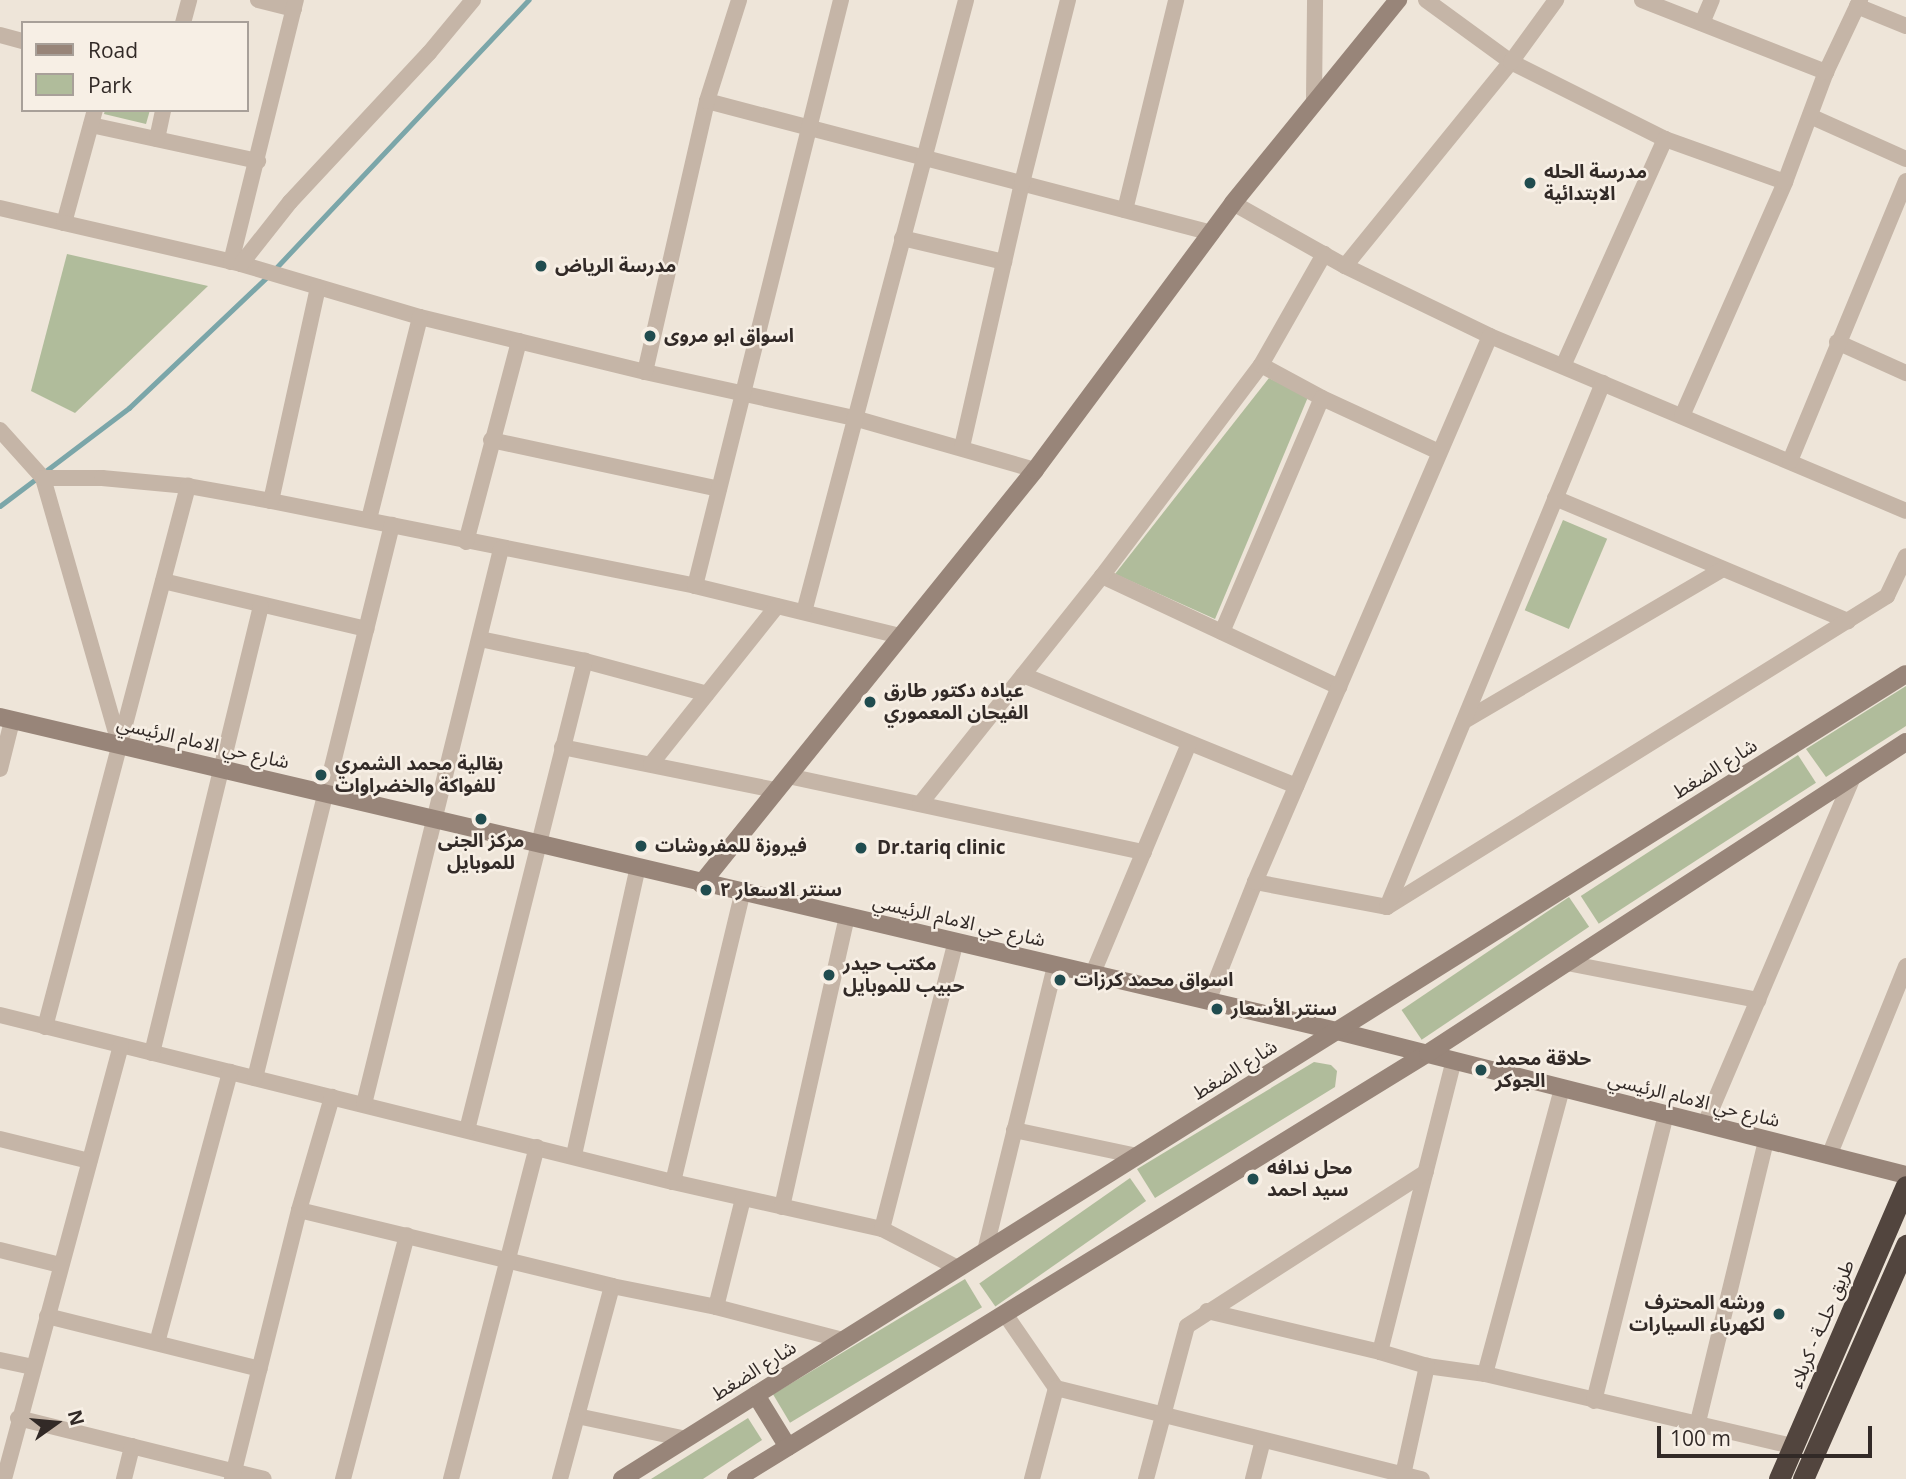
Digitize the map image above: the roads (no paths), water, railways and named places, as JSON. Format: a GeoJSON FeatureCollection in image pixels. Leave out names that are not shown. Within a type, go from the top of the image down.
{"type":"FeatureCollection","features":[{"type":"Feature","properties":{"kind":"highway","name":"طريق حلــة - كربلاء"},"geometry":{"type":"LineString","coordinates":[[1779,1479],[1906,1186]]}},
{"type":"Feature","properties":{"kind":"highway"},"geometry":{"type":"LineString","coordinates":[[1803,1479],[1906,1245]]}},
{"type":"Feature","properties":{"kind":"street"},"geometry":{"type":"LineString","coordinates":[[184,21],[189,0]]}},
{"type":"Feature","properties":{"kind":"street"},"geometry":{"type":"LineString","coordinates":[[236,263],[295,4],[258,0]]}},
{"type":"Feature","properties":{"kind":"street"},"geometry":{"type":"LineString","coordinates":[[236,263],[429,53],[473,0]]}},
{"type":"Feature","properties":{"kind":"street"},"geometry":{"type":"LineString","coordinates":[[645,372],[707,101],[739,0]]}},
{"type":"Feature","properties":{"kind":"street"},"geometry":{"type":"LineString","coordinates":[[695,586],[841,0]]}},
{"type":"Feature","properties":{"kind":"street"},"geometry":{"type":"LineString","coordinates":[[804,612],[966,0]]}},
{"type":"Feature","properties":{"kind":"street"},"geometry":{"type":"LineString","coordinates":[[962,447],[1022,183],[1068,0]]}},
{"type":"Feature","properties":{"kind":"street"},"geometry":{"type":"LineString","coordinates":[[1125,210],[1176,0]]}},
{"type":"Feature","properties":{"kind":"street"},"geometry":{"type":"LineString","coordinates":[[1314,100],[1315,0]]}},
{"type":"Feature","properties":{"kind":"street"},"geometry":{"type":"LineString","coordinates":[[701,884],[1034,470],[1233,203],[1314,100],[1398,0]]}},
{"type":"Feature","properties":{"kind":"street"},"geometry":{"type":"LineString","coordinates":[[1426,0],[1511,62],[1665,139],[1785,183]]}},
{"type":"Feature","properties":{"kind":"street"},"geometry":{"type":"LineString","coordinates":[[1345,266],[1511,62],[1556,0]]}},
{"type":"Feature","properties":{"kind":"street"},"geometry":{"type":"LineString","coordinates":[[1642,0],[1826,72]]}},
{"type":"Feature","properties":{"kind":"street"},"geometry":{"type":"LineString","coordinates":[[1702,23],[1712,0]]}},
{"type":"Feature","properties":{"kind":"street"},"geometry":{"type":"LineString","coordinates":[[1682,416],[1785,183],[1826,72],[1859,3],[1906,26]]}},
{"type":"Feature","properties":{"kind":"street"},"geometry":{"type":"LineString","coordinates":[[0,35],[21,40]]}},
{"type":"Feature","properties":{"kind":"street"},"geometry":{"type":"LineString","coordinates":[[707,101],[1212,233]]}},
{"type":"Feature","properties":{"kind":"street"},"geometry":{"type":"LineString","coordinates":[[157,139],[163,112]]}},
{"type":"Feature","properties":{"kind":"street"},"geometry":{"type":"LineString","coordinates":[[1810,116],[1906,159]]}},
{"type":"Feature","properties":{"kind":"street"},"geometry":{"type":"LineString","coordinates":[[64,223],[93,118],[157,139],[258,161]]}},
{"type":"Feature","properties":{"kind":"street"},"geometry":{"type":"LineString","coordinates":[[1563,366],[1665,139]]}},
{"type":"Feature","properties":{"kind":"street"},"geometry":{"type":"LineString","coordinates":[[1790,461],[1837,342],[1906,181]]}},
{"type":"Feature","properties":{"kind":"street"},"geometry":{"type":"LineString","coordinates":[[1233,203],[1345,266],[1490,335],[1906,511]]}},
{"type":"Feature","properties":{"kind":"street"},"geometry":{"type":"LineString","coordinates":[[0,208],[236,263],[420,317],[645,372],[854,418],[962,447],[1034,470]]}},
{"type":"Feature","properties":{"kind":"street"},"geometry":{"type":"LineString","coordinates":[[902,237],[1004,262]]}},
{"type":"Feature","properties":{"kind":"street"},"geometry":{"type":"LineString","coordinates":[[920,804],[1102,576],[1261,365],[1324,254]]}},
{"type":"Feature","properties":{"kind":"street"},"geometry":{"type":"LineString","coordinates":[[271,501],[318,287]]}},
{"type":"Feature","properties":{"kind":"street"},"geometry":{"type":"LineString","coordinates":[[369,519],[420,317]]}},
{"type":"Feature","properties":{"kind":"street"},"geometry":{"type":"LineString","coordinates":[[1208,1000],[1255,882],[1490,335]]}},
{"type":"Feature","properties":{"kind":"street"},"geometry":{"type":"LineString","coordinates":[[466,542],[519,341]]}},
{"type":"Feature","properties":{"kind":"street"},"geometry":{"type":"LineString","coordinates":[[1837,342],[1906,373]]}},
{"type":"Feature","properties":{"kind":"street"},"geometry":{"type":"LineString","coordinates":[[1261,365],[1322,398],[1439,452]]}},
{"type":"Feature","properties":{"kind":"street"},"geometry":{"type":"LineString","coordinates":[[1387,907],[1603,383]]}},
{"type":"Feature","properties":{"kind":"street"},"geometry":{"type":"LineString","coordinates":[[1222,632],[1322,398]]}},
{"type":"Feature","properties":{"kind":"street"},"geometry":{"type":"LineString","coordinates":[[0,430],[43,478],[120,746]]}},
{"type":"Feature","properties":{"kind":"street"},"geometry":{"type":"LineString","coordinates":[[491,440],[719,489]]}},
{"type":"Feature","properties":{"kind":"street"},"geometry":{"type":"LineString","coordinates":[[43,478],[102,478],[188,486],[369,519],[466,542],[695,586],[900,636]]}},
{"type":"Feature","properties":{"kind":"street"},"geometry":{"type":"LineString","coordinates":[[46,1027],[188,486]]}},
{"type":"Feature","properties":{"kind":"street"},"geometry":{"type":"LineString","coordinates":[[1555,498],[1848,621]]}},
{"type":"Feature","properties":{"kind":"street"},"geometry":{"type":"LineString","coordinates":[[255,1078],[392,525]]}},
{"type":"Feature","properties":{"kind":"street"},"geometry":{"type":"LineString","coordinates":[[364,1104],[432,818],[501,549]]}},
{"type":"Feature","properties":{"kind":"street"},"geometry":{"type":"LineString","coordinates":[[1255,882],[1387,907],[1887,596],[1906,556]]}},
{"type":"Feature","properties":{"kind":"street"},"geometry":{"type":"LineString","coordinates":[[1464,721],[1723,569]]}},
{"type":"Feature","properties":{"kind":"street"},"geometry":{"type":"LineString","coordinates":[[1102,576],[1339,687]]}},
{"type":"Feature","properties":{"kind":"street"},"geometry":{"type":"LineString","coordinates":[[163,581],[261,606],[366,628]]}},
{"type":"Feature","properties":{"kind":"street"},"geometry":{"type":"LineString","coordinates":[[152,1053],[261,606]]}},
{"type":"Feature","properties":{"kind":"street"},"geometry":{"type":"LineString","coordinates":[[651,764],[777,606]]}},
{"type":"Feature","properties":{"kind":"street"},"geometry":{"type":"LineString","coordinates":[[480,639],[585,661],[707,694]]}},
{"type":"Feature","properties":{"kind":"street"},"geometry":{"type":"LineString","coordinates":[[467,1130],[537,843],[585,661]]}},
{"type":"Feature","properties":{"kind":"street","name":"شارع الضغط"},"geometry":{"type":"LineString","coordinates":[[622,1479],[1906,674]]}},
{"type":"Feature","properties":{"kind":"street"},"geometry":{"type":"LineString","coordinates":[[1023,675],[1296,786]]}},
{"type":"Feature","properties":{"kind":"street"},"geometry":{"type":"LineString","coordinates":[[0,769],[6,719]]}},
{"type":"Feature","properties":{"kind":"street","name":"شارع حي الامام الرئيسي"},"geometry":{"type":"LineString","coordinates":[[6,719],[701,884],[743,891],[1208,1000],[1906,1175]]}},
{"type":"Feature","properties":{"kind":"street"},"geometry":{"type":"LineString","coordinates":[[736,1479],[1428,1053],[1906,742]]}},
{"type":"Feature","properties":{"kind":"street"},"geometry":{"type":"LineString","coordinates":[[1093,973],[1189,743]]}},
{"type":"Feature","properties":{"kind":"street"},"geometry":{"type":"LineString","coordinates":[[562,747],[651,764],[920,804],[1144,852]]}},
{"type":"Feature","properties":{"kind":"street"},"geometry":{"type":"LineString","coordinates":[[1705,1124],[1852,779]]}},
{"type":"Feature","properties":{"kind":"street"},"geometry":{"type":"LineString","coordinates":[[574,1155],[638,867]]}},
{"type":"Feature","properties":{"kind":"street"},"geometry":{"type":"LineString","coordinates":[[673,1182],[743,891]]}},
{"type":"Feature","properties":{"kind":"street"},"geometry":{"type":"LineString","coordinates":[[782,1207],[847,916]]}},
{"type":"Feature","properties":{"kind":"street"},"geometry":{"type":"LineString","coordinates":[[882,1229],[956,941]]}},
{"type":"Feature","properties":{"kind":"street"},"geometry":{"type":"LineString","coordinates":[[1567,963],[1758,1000]]}},
{"type":"Feature","properties":{"kind":"street"},"geometry":{"type":"LineString","coordinates":[[985,1251],[1055,964]]}},
{"type":"Feature","properties":{"kind":"street"},"geometry":{"type":"LineString","coordinates":[[1829,1156],[1906,966]]}},
{"type":"Feature","properties":{"kind":"street"},"geometry":{"type":"LineString","coordinates":[[0,1015],[743,1199],[882,1229],[958,1268]]}},
{"type":"Feature","properties":{"kind":"street"},"geometry":{"type":"LineString","coordinates":[[3,1473],[121,1045]]}},
{"type":"Feature","properties":{"kind":"street"},"geometry":{"type":"LineString","coordinates":[[1380,1352],[1454,1060]]}},
{"type":"Feature","properties":{"kind":"street"},"geometry":{"type":"LineString","coordinates":[[158,1343],[230,1072]]}},
{"type":"Feature","properties":{"kind":"street"},"geometry":{"type":"LineString","coordinates":[[1485,1374],[1562,1088]]}},
{"type":"Feature","properties":{"kind":"street"},"geometry":{"type":"LineString","coordinates":[[233,1475],[299,1210],[332,1097]]}},
{"type":"Feature","properties":{"kind":"street"},"geometry":{"type":"LineString","coordinates":[[1594,1401],[1665,1114]]}},
{"type":"Feature","properties":{"kind":"street"},"geometry":{"type":"LineString","coordinates":[[1014,1130],[1136,1156]]}},
{"type":"Feature","properties":{"kind":"street"},"geometry":{"type":"LineString","coordinates":[[0,1139],[89,1161]]}},
{"type":"Feature","properties":{"kind":"street"},"geometry":{"type":"LineString","coordinates":[[1698,1422],[1766,1140]]}},
{"type":"Feature","properties":{"kind":"street"},"geometry":{"type":"LineString","coordinates":[[451,1479],[537,1146]]}},
{"type":"Feature","properties":{"kind":"street"},"geometry":{"type":"LineString","coordinates":[[1146,1479],[1187,1326],[1426,1172]]}},
{"type":"Feature","properties":{"kind":"street"},"geometry":{"type":"LineString","coordinates":[[716,1307],[743,1199]]}},
{"type":"Feature","properties":{"kind":"street"},"geometry":{"type":"LineString","coordinates":[[299,1210],[506,1258],[612,1286],[716,1307],[843,1340]]}},
{"type":"Feature","properties":{"kind":"street"},"geometry":{"type":"LineString","coordinates":[[343,1479],[407,1235]]}},
{"type":"Feature","properties":{"kind":"street"},"geometry":{"type":"LineString","coordinates":[[0,1250],[60,1265]]}},
{"type":"Feature","properties":{"kind":"street"},"geometry":{"type":"LineString","coordinates":[[560,1479],[612,1286]]}},
{"type":"Feature","properties":{"kind":"street"},"geometry":{"type":"LineString","coordinates":[[1207,1311],[1380,1352],[1427,1366],[1485,1374],[1794,1446]]}},
{"type":"Feature","properties":{"kind":"street"},"geometry":{"type":"LineString","coordinates":[[1005,1314],[1056,1388],[1263,1440],[1365,1473],[1423,1479]]}},
{"type":"Feature","properties":{"kind":"street"},"geometry":{"type":"LineString","coordinates":[[47,1316],[260,1368]]}},
{"type":"Feature","properties":{"kind":"street"},"geometry":{"type":"LineString","coordinates":[[0,1360],[32,1367]]}},
{"type":"Feature","properties":{"kind":"street"},"geometry":{"type":"LineString","coordinates":[[1403,1475],[1427,1366]]}},
{"type":"Feature","properties":{"kind":"street"},"geometry":{"type":"LineString","coordinates":[[1032,1479],[1056,1388]]}},
{"type":"Feature","properties":{"kind":"street"},"geometry":{"type":"LineString","coordinates":[[756,1395],[788,1447]]}},
{"type":"Feature","properties":{"kind":"street"},"geometry":{"type":"LineString","coordinates":[[577,1416],[686,1439]]}},
{"type":"Feature","properties":{"kind":"street"},"geometry":{"type":"LineString","coordinates":[[18,1418],[132,1446],[233,1475],[264,1479]]}},
{"type":"Feature","properties":{"kind":"street"},"geometry":{"type":"LineString","coordinates":[[1253,1479],[1263,1440]]}},
{"type":"Feature","properties":{"kind":"street"},"geometry":{"type":"LineString","coordinates":[[124,1479],[132,1446]]}},
{"type":"Feature","properties":{"kind":"waterway"},"geometry":{"type":"LineString","coordinates":[[274,270],[528,0]]}},
{"type":"Feature","properties":{"kind":"waterway"},"geometry":{"type":"LineString","coordinates":[[43,473],[129,408],[268,276]]}},
{"type":"Feature","properties":{"kind":"waterway"},"geometry":{"type":"LineString","coordinates":[[0,506],[37,478]]}},
{"type":"Feature","properties":{"kind":"place","name":"مدرسة الحله الابتدائية"},"geometry":{"type":"Point","coordinates":[1530,183]}},
{"type":"Feature","properties":{"kind":"place","name":"مدرسة الرياض"},"geometry":{"type":"Point","coordinates":[541,266]}},
{"type":"Feature","properties":{"kind":"place","name":"اسواق ابو مروى"},"geometry":{"type":"Point","coordinates":[650,336]}},
{"type":"Feature","properties":{"kind":"place","name":"عياده دكتور طارق الفيحان المعموري"},"geometry":{"type":"Point","coordinates":[870,702]}},
{"type":"Feature","properties":{"kind":"place","name":"بقالية محمد الشمري للفواكة والخضراوات"},"geometry":{"type":"Point","coordinates":[321,775]}},
{"type":"Feature","properties":{"kind":"place","name":"مركز الجنى للموبايل"},"geometry":{"type":"Point","coordinates":[481,819]}},
{"type":"Feature","properties":{"kind":"place","name":"فيروزة للمفروشات"},"geometry":{"type":"Point","coordinates":[641,846]}},
{"type":"Feature","properties":{"kind":"place","name":"Dr.tariq clinic"},"geometry":{"type":"Point","coordinates":[861,848]}},
{"type":"Feature","properties":{"kind":"place","name":"سنتر الاسعار ٢"},"geometry":{"type":"Point","coordinates":[706,890]}},
{"type":"Feature","properties":{"kind":"place","name":"مكتب حيدر حبيب للموبايل"},"geometry":{"type":"Point","coordinates":[829,975]}},
{"type":"Feature","properties":{"kind":"place","name":"اسواق محمد كرزات"},"geometry":{"type":"Point","coordinates":[1060,980]}},
{"type":"Feature","properties":{"kind":"place","name":"سنتر الأسعار"},"geometry":{"type":"Point","coordinates":[1217,1009]}},
{"type":"Feature","properties":{"kind":"place","name":"حلاقة محمد الجوكر"},"geometry":{"type":"Point","coordinates":[1481,1070]}},
{"type":"Feature","properties":{"kind":"place","name":"محل ندافه سيد احمد"},"geometry":{"type":"Point","coordinates":[1253,1179]}},
{"type":"Feature","properties":{"kind":"place","name":"ورشه المحترف لكهرباء السيارات"},"geometry":{"type":"Point","coordinates":[1779,1314]}}]}
